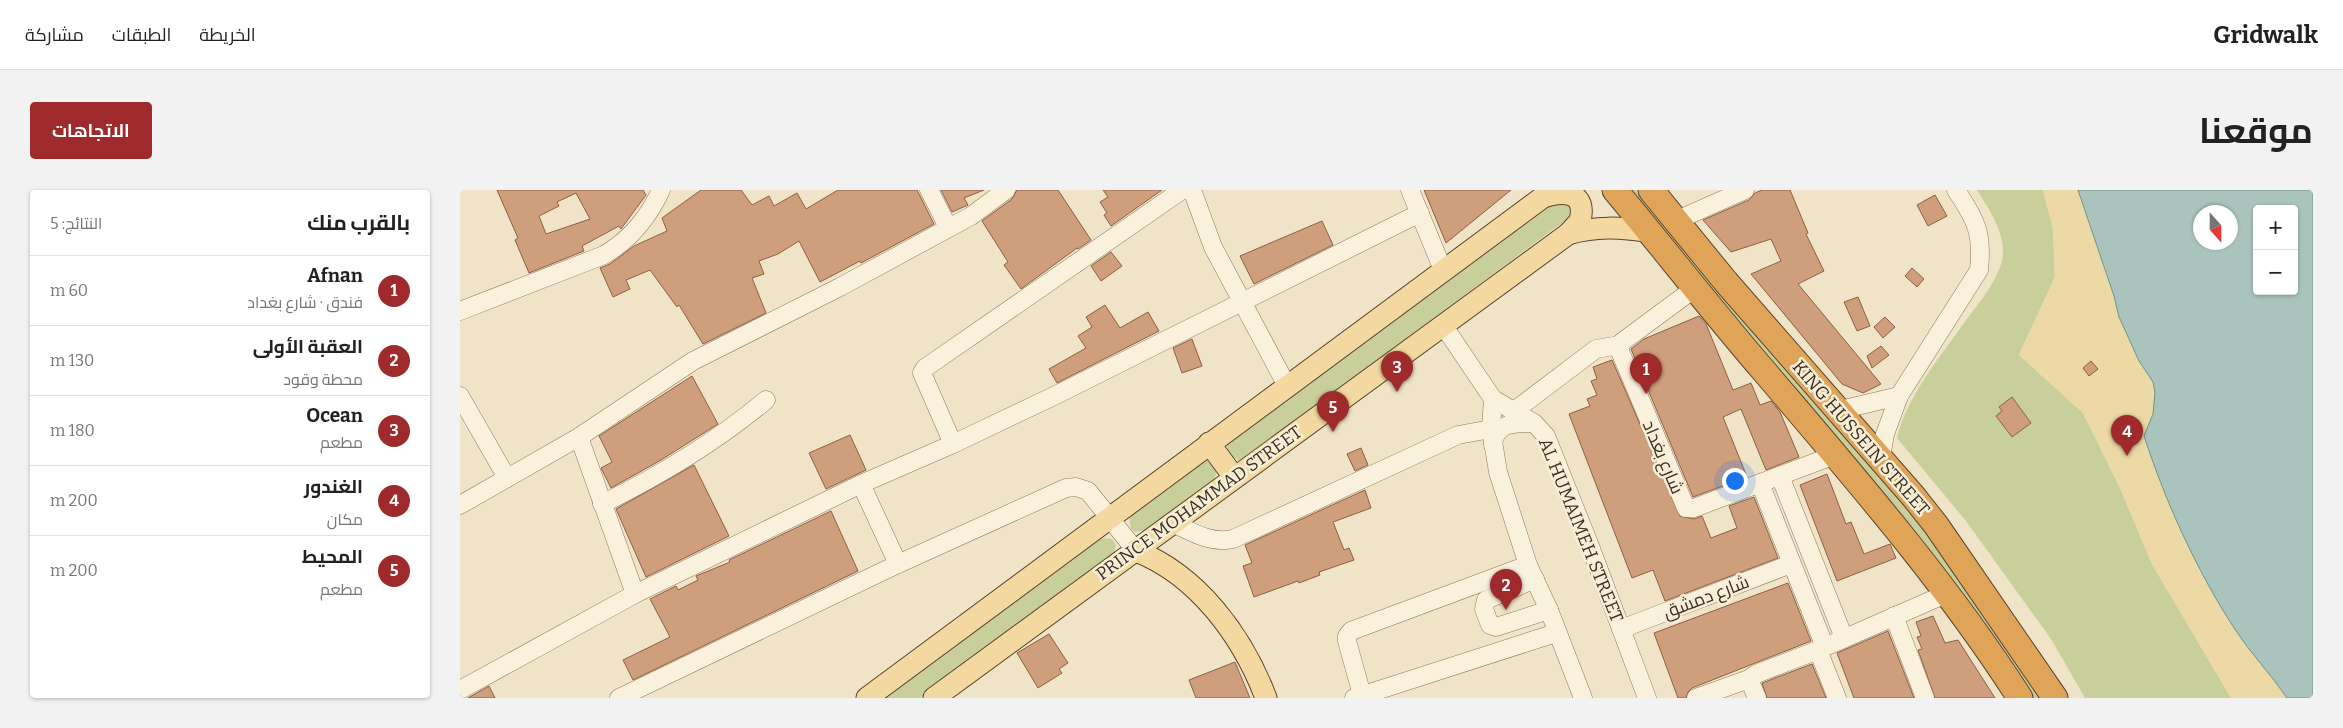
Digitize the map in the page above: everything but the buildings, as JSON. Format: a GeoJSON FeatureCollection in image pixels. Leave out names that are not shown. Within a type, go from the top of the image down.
{"type":"FeatureCollection","features":[{"type":"Feature","properties":{"kind":"highway","name":"KING HUSSEIN STREET"},"geometry":{"type":"LineString","coordinates":[[1615,190],[1695,288],[1888,516],[1948,592],[2020,698]]}},
{"type":"Feature","properties":{"kind":"highway","name":"KING HUSSEIN STREET"},"geometry":{"type":"LineString","coordinates":[[1651,190],[1675,221],[1836,410],[1881,458],[1913,496],[1936,525],[2055,698]]}},
{"type":"Feature","properties":{"kind":"highway"},"geometry":{"type":"LineString","coordinates":[[1888,516],[1913,496]]}},
{"type":"Feature","properties":{"kind":"main road"},"geometry":{"type":"LineString","coordinates":[[867,698],[1545,193],[1559,190],[1568,191],[1576,196],[1581,203],[1580,220],[1568,234]]}},
{"type":"Feature","properties":{"kind":"main road","name":"PRINCE MOHAMMAD STREET"},"geometry":{"type":"LineString","coordinates":[[934,698],[1568,234],[1606,227],[1649,232]]}},
{"type":"Feature","properties":{"kind":"main road"},"geometry":{"type":"LineString","coordinates":[[1209,443],[1234,477]]}},
{"type":"Feature","properties":{"kind":"main road"},"geometry":{"type":"LineString","coordinates":[[1136,551],[1170,566],[1190,583],[1215,611],[1242,649],[1266,698]]}},
{"type":"Feature","properties":{"kind":"street"},"geometry":{"type":"LineString","coordinates":[[460,312],[604,255],[616,248],[643,222],[661,190]]}},
{"type":"Feature","properties":{"kind":"street"},"geometry":{"type":"LineString","coordinates":[[929,190],[948,227]]}},
{"type":"Feature","properties":{"kind":"street"},"geometry":{"type":"LineString","coordinates":[[460,505],[580,437],[693,361],[840,287],[971,216],[1006,190]]}},
{"type":"Feature","properties":{"kind":"street"},"geometry":{"type":"LineString","coordinates":[[954,444],[928,390],[922,373],[925,368],[1182,190]]}},
{"type":"Feature","properties":{"kind":"street"},"geometry":{"type":"LineString","coordinates":[[1192,190],[1213,247],[1240,303],[1286,386]]}},
{"type":"Feature","properties":{"kind":"street"},"geometry":{"type":"LineString","coordinates":[[1410,190],[1444,270]]}},
{"type":"Feature","properties":{"kind":"street"},"geometry":{"type":"LineString","coordinates":[[1675,221],[1745,190]]}},
{"type":"Feature","properties":{"kind":"street"},"geometry":{"type":"LineString","coordinates":[[1881,458],[1885,434],[1899,396],[1979,270],[1981,246],[1974,217],[1956,190]]}},
{"type":"Feature","properties":{"kind":"street"},"geometry":{"type":"LineString","coordinates":[[460,690],[635,594],[861,484],[954,444],[1420,213]]}},
{"type":"Feature","properties":{"kind":"street"},"geometry":{"type":"LineString","coordinates":[[1514,410],[1596,349],[1620,345],[1695,288]]}},
{"type":"Feature","properties":{"kind":"street"},"geometry":{"type":"LineString","coordinates":[[1443,325],[1493,399],[1492,447],[1498,472],[1532,572],[1549,610],[1556,633],[1582,698]]}},
{"type":"Feature","properties":{"kind":"street","name":"شارع بغداد"},"geometry":{"type":"LineString","coordinates":[[1620,345],[1620,353],[1686,508],[1694,508],[1835,454]]}},
{"type":"Feature","properties":{"kind":"street"},"geometry":{"type":"LineString","coordinates":[[460,396],[507,478]]}},
{"type":"Feature","properties":{"kind":"street"},"geometry":{"type":"LineString","coordinates":[[1836,410],[1899,396]]}},
{"type":"Feature","properties":{"kind":"street","name":"AL HUMAIMEH STREET"},"geometry":{"type":"LineString","coordinates":[[1493,399],[1534,423],[1546,436],[1647,698]]}},
{"type":"Feature","properties":{"kind":"street"},"geometry":{"type":"LineString","coordinates":[[602,504],[648,481],[694,454],[766,400]]}},
{"type":"Feature","properties":{"kind":"street"},"geometry":{"type":"LineString","coordinates":[[1492,447],[1496,432],[1500,428],[1507,425],[1534,423]]}},
{"type":"Feature","properties":{"kind":"street"},"geometry":{"type":"LineString","coordinates":[[1173,523],[1211,540],[1224,541],[1233,539],[1458,435],[1491,429]]}},
{"type":"Feature","properties":{"kind":"street"},"geometry":{"type":"LineString","coordinates":[[580,437],[635,594]]}},
{"type":"Feature","properties":{"kind":"street"},"geometry":{"type":"LineString","coordinates":[[1780,476],[1844,638]]}},
{"type":"Feature","properties":{"kind":"street"},"geometry":{"type":"LineString","coordinates":[[1760,483],[1791,564],[1837,698]]}},
{"type":"Feature","properties":{"kind":"street"},"geometry":{"type":"LineString","coordinates":[[861,484],[898,564]]}},
{"type":"Feature","properties":{"kind":"street"},"geometry":{"type":"LineString","coordinates":[[619,698],[898,564],[1066,488],[1088,491],[1136,551]]}},
{"type":"Feature","properties":{"kind":"street","name":"شارع دمشق"},"geometry":{"type":"LineString","coordinates":[[1621,629],[1791,564]]}},
{"type":"Feature","properties":{"kind":"street"},"geometry":{"type":"LineString","coordinates":[[1532,572],[1486,600],[1484,609],[1490,624],[1496,627],[1549,610]]}},
{"type":"Feature","properties":{"kind":"street"},"geometry":{"type":"LineString","coordinates":[[1532,572],[1351,631],[1346,641],[1358,697],[1556,633]]}},
{"type":"Feature","properties":{"kind":"street"},"geometry":{"type":"LineString","coordinates":[[1696,698],[1749,679],[1948,592]]}},
{"type":"Feature","properties":{"kind":"street"},"geometry":{"type":"LineString","coordinates":[[1894,616],[1925,698]]}},
{"type":"Feature","properties":{"kind":"street"},"geometry":{"type":"LineString","coordinates":[[1749,679],[1757,698]]}},
{"type":"Feature","properties":{"kind":"green space"},"geometry":{"type":"Polygon","coordinates":[[[1628,190],[1641,190],[1926,527],[2044,698],[2032,698],[1960,590],[1915,530],[1640,208],[1628,190]]]}},
{"type":"Feature","properties":{"kind":"green space"},"geometry":{"type":"Polygon","coordinates":[[[1977,190],[2043,190],[2053,229],[2055,277],[2019,355],[2083,413],[2120,488],[2152,564],[2231,698],[2085,698],[2051,639],[1966,521],[1897,438],[1901,423],[1916,393],[1983,298],[2000,268],[2003,249],[2000,233],[1994,218],[1977,190]]]}},
{"type":"Feature","properties":{"kind":"green space"},"geometry":{"type":"Polygon","coordinates":[[[1557,201],[1573,201],[1570,217],[1247,456],[1239,460],[1229,454],[1227,443],[1233,437],[1557,201]]]}},
{"type":"Feature","properties":{"kind":"green space"},"geometry":{"type":"Polygon","coordinates":[[[1206,460],[1216,467],[1217,472],[1214,479],[1147,530],[1135,532],[1131,529],[1129,516],[1199,462],[1206,460]]]}},
{"type":"Feature","properties":{"kind":"green space"},"geometry":{"type":"Polygon","coordinates":[[[1104,538],[1112,539],[1116,545],[1114,553],[1108,560],[920,698],[882,698],[1095,541],[1104,538]]]}},
{"type":"Feature","properties":{"kind":"sand"},"geometry":{"type":"Polygon","coordinates":[[[2043,190],[2078,190],[2114,296],[2119,317],[2139,361],[2153,382],[2155,392],[2153,414],[2144,436],[2162,486],[2183,535],[2220,606],[2240,637],[2287,698],[2231,698],[2152,564],[2120,488],[2083,413],[2019,355],[2055,277],[2053,229],[2043,190]]]}},
{"type":"Feature","properties":{"kind":"water"},"geometry":{"type":"Polygon","coordinates":[[[2078,190],[2313,190],[2313,698],[2287,698],[2234,628],[2207,583],[2172,511],[2144,436],[2153,414],[2155,392],[2153,382],[2139,361],[2119,317],[2114,296],[2078,190]]]}},
{"type":"Feature","properties":{"kind":"place","name":"Ocean"},"geometry":{"type":"Point","coordinates":[1397,392]}},
{"type":"Feature","properties":{"kind":"place","name":"Afnan"},"geometry":{"type":"Point","coordinates":[1646,394]}},
{"type":"Feature","properties":{"kind":"place","name":"المحيط"},"geometry":{"type":"Point","coordinates":[1333,432]}},
{"type":"Feature","properties":{"kind":"place","name":"الغندور"},"geometry":{"type":"Point","coordinates":[2127,456]}},
{"type":"Feature","properties":{"kind":"place","name":"العقبة الأولى"},"geometry":{"type":"Point","coordinates":[1506,610]}}]}
